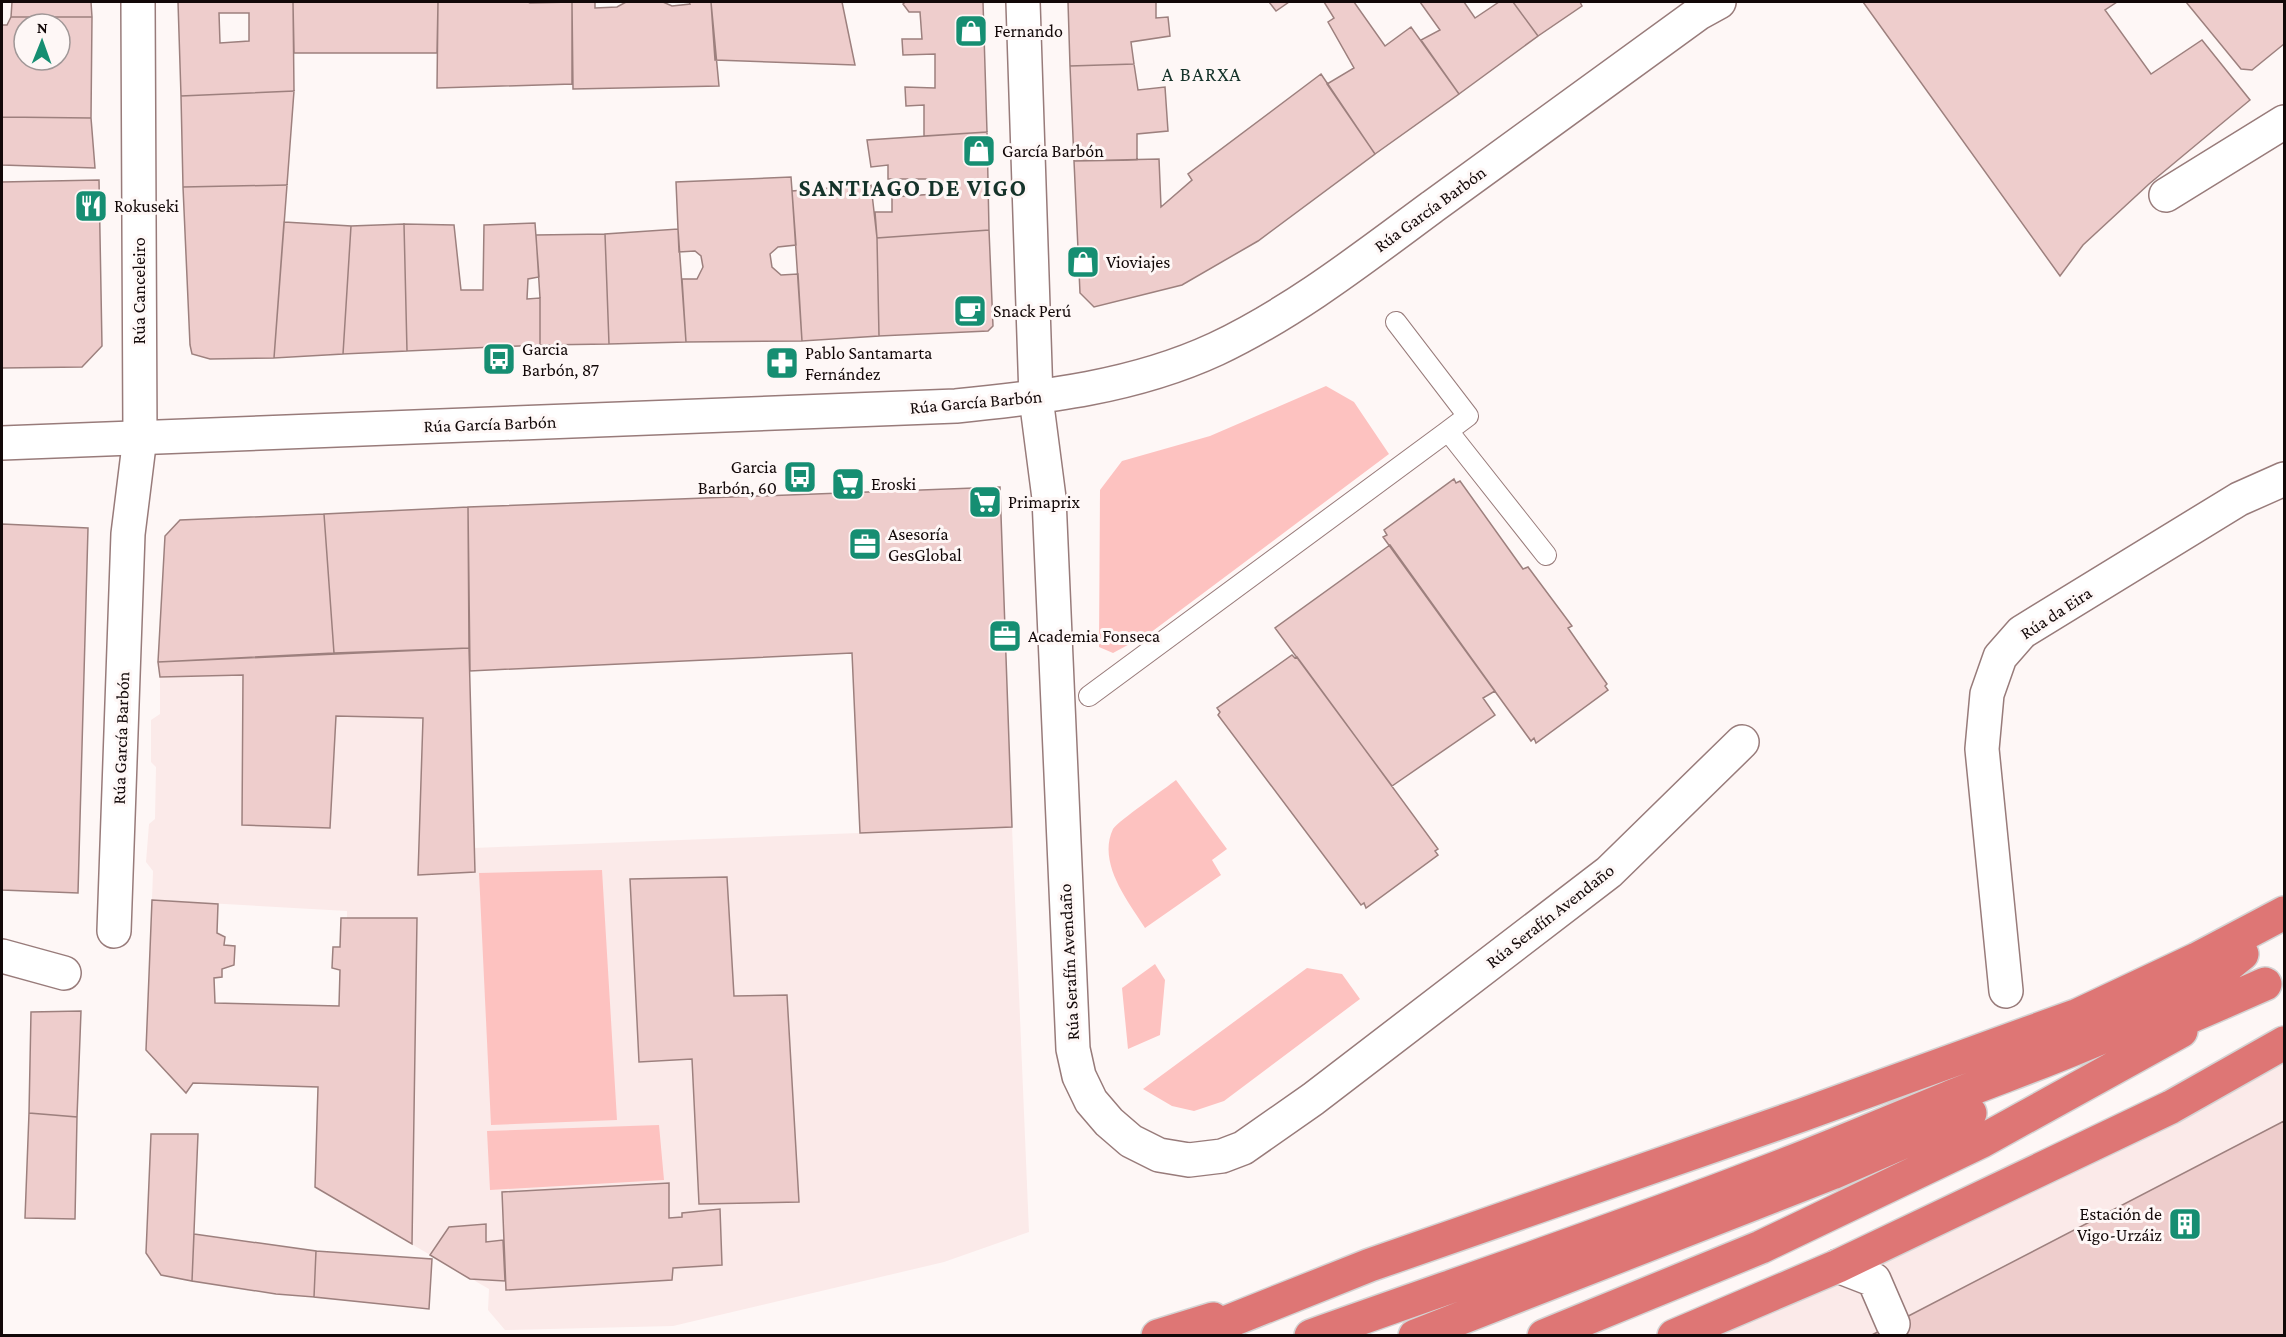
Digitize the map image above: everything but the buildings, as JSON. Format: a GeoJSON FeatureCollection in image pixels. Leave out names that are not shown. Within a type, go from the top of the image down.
{"type":"FeatureCollection","features":[{"type":"Feature","properties":{"kind":"highway"},"geometry":{"type":"LineString","coordinates":[[1192,1335],[1370,1265],[1802,1115],[2078,1015],[2198,959],[2284,913]]}},
{"type":"Feature","properties":{"kind":"highway"},"geometry":{"type":"LineString","coordinates":[[1311,1335],[1756,1176],[2128,1025],[2193,990],[2225,968],[2284,918]]}},
{"type":"Feature","properties":{"kind":"highway"},"geometry":{"type":"LineString","coordinates":[[1415,1335],[1832,1173],[2275,979]]}},
{"type":"Feature","properties":{"kind":"highway"},"geometry":{"type":"LineString","coordinates":[[1544,1335],[1761,1247],[1982,1141],[2275,979]]}},
{"type":"Feature","properties":{"kind":"highway"},"geometry":{"type":"LineString","coordinates":[[1674,1335],[1838,1266],[2171,1107],[2284,1043]]}},
{"type":"Feature","properties":{"kind":"highway"},"geometry":{"type":"LineString","coordinates":[[1158,1335],[1289,1297]]}},
{"type":"Feature","properties":{"kind":"street","name":"Rúa Canceleiro"},"geometry":{"type":"LineString","coordinates":[[138,2],[140,437]]}},
{"type":"Feature","properties":{"kind":"street","name":"Rúa Serafín Avendaño"},"geometry":{"type":"LineString","coordinates":[[1023,2],[1036,398],[1049,498],[1073,1049],[1078,1076],[1091,1101],[1109,1122],[1131,1142],[1159,1155],[1188,1160],[1222,1156],[1243,1148],[1304,1105],[1609,872],[1742,742]]}},
{"type":"Feature","properties":{"kind":"street","name":"Rúa García Barbón"},"geometry":{"type":"LineString","coordinates":[[2,443],[944,406],[1036,398],[1107,385],[1162,369],[1215,349],[1265,323],[1375,249],[1709,5]]}},
{"type":"Feature","properties":{"kind":"street"},"geometry":{"type":"LineString","coordinates":[[2166,195],[2284,122]]}},
{"type":"Feature","properties":{"kind":"street","name":"Rúa García Barbón"},"geometry":{"type":"LineString","coordinates":[[114,931],[128,534],[140,437]]}},
{"type":"Feature","properties":{"kind":"street","name":"Rúa da Eira"},"geometry":{"type":"LineString","coordinates":[[2006,991],[1982,749],[1987,694],[2000,657],[2022,632],[2240,499],[2284,478]]}},
{"type":"Feature","properties":{"kind":"street"},"geometry":{"type":"LineString","coordinates":[[2,956],[64,973]]}},
{"type":"Feature","properties":{"kind":"street"},"geometry":{"type":"LineString","coordinates":[[1874,1280],[1893,1240]]}},
{"type":"Feature","properties":{"kind":"street"},"geometry":{"type":"LineString","coordinates":[[1838,1266],[1874,1280],[1893,1324]]}},
{"type":"Feature","properties":{"kind":"lane"},"geometry":{"type":"LineString","coordinates":[[1089,696],[1468,416],[1396,322]]}},
{"type":"Feature","properties":{"kind":"lane"},"geometry":{"type":"LineString","coordinates":[[1448,431],[1546,555]]}},
{"type":"Feature","properties":{"kind":"shaded area"},"geometry":{"type":"Polygon","coordinates":[[[1326,386],[1354,402],[1389,454],[1150,633],[1113,653],[1099,647],[1100,490],[1122,461],[1210,436],[1326,386]]]}},
{"type":"Feature","properties":{"kind":"shaded area"},"geometry":{"type":"Polygon","coordinates":[[[243,675],[243,825],[330,828],[336,716],[423,718],[419,875],[475,872],[474,848],[1012,827],[1029,1232],[944,1262],[673,1326],[505,1330],[488,1310],[489,1289],[408,1242],[417,918],[347,919],[347,911],[152,900],[153,871],[146,862],[149,824],[155,819],[156,767],[151,762],[151,720],[160,714],[160,677],[243,675]]]}},
{"type":"Feature","properties":{"kind":"shaded area"},"geometry":{"type":"Polygon","coordinates":[[[1176,780],[1227,849],[1212,860],[1221,875],[1145,928],[1117,881],[1109,855],[1109,842],[1116,825],[1176,780]]]}},
{"type":"Feature","properties":{"kind":"shaded area"},"geometry":{"type":"Polygon","coordinates":[[[602,870],[617,1120],[491,1125],[479,873],[602,870]]]}},
{"type":"Feature","properties":{"kind":"shaded area"},"geometry":{"type":"Polygon","coordinates":[[[1155,964],[1165,980],[1160,1035],[1128,1049],[1122,988],[1155,964]]]}},
{"type":"Feature","properties":{"kind":"shaded area"},"geometry":{"type":"Polygon","coordinates":[[[1307,968],[1342,974],[1360,999],[1224,1101],[1194,1111],[1172,1106],[1143,1089],[1307,968]]]}},
{"type":"Feature","properties":{"kind":"shaded area"},"geometry":{"type":"Polygon","coordinates":[[[2284,1048],[2284,1335],[1691,1336],[2284,1048]]]}},
{"type":"Feature","properties":{"kind":"shaded area"},"geometry":{"type":"Polygon","coordinates":[[[659,1125],[664,1180],[490,1190],[487,1131],[659,1125]]]}},
{"type":"Feature","properties":{"kind":"place","name":"Fernando"},"geometry":{"type":"Point","coordinates":[971,31]}},
{"type":"Feature","properties":{"kind":"place","name":"García Barbón"},"geometry":{"type":"Point","coordinates":[979,151]}},
{"type":"Feature","properties":{"kind":"place","name":"Rokuseki"},"geometry":{"type":"Point","coordinates":[91,206]}},
{"type":"Feature","properties":{"kind":"place","name":"Vioviajes"},"geometry":{"type":"Point","coordinates":[1083,262]}},
{"type":"Feature","properties":{"kind":"place","name":"Snack Perú"},"geometry":{"type":"Point","coordinates":[970,311]}},
{"type":"Feature","properties":{"kind":"place","name":"Garcia Barbón, 87"},"geometry":{"type":"Point","coordinates":[499,359]}},
{"type":"Feature","properties":{"kind":"place","name":"Pablo Santamarta Fernández"},"geometry":{"type":"Point","coordinates":[782,363]}},
{"type":"Feature","properties":{"kind":"place","name":"Garcia Barbón, 60"},"geometry":{"type":"Point","coordinates":[800,477]}},
{"type":"Feature","properties":{"kind":"place","name":"Eroski"},"geometry":{"type":"Point","coordinates":[848,484]}},
{"type":"Feature","properties":{"kind":"place","name":"Primaprix"},"geometry":{"type":"Point","coordinates":[985,502]}},
{"type":"Feature","properties":{"kind":"place","name":"Asesoría GesGlobal"},"geometry":{"type":"Point","coordinates":[865,544]}},
{"type":"Feature","properties":{"kind":"place","name":"Academia Fonseca"},"geometry":{"type":"Point","coordinates":[1005,636]}},
{"type":"Feature","properties":{"kind":"place","name":"Estación de Vigo-Urzáiz"},"geometry":{"type":"Point","coordinates":[2185,1224]}},
{"type":"Feature","properties":{"kind":"district","name":"A BARXA"},"geometry":{"type":"Point","coordinates":[1202,74]}},
{"type":"Feature","properties":{"kind":"district","name":"SANTIAGO DE VIGO"},"geometry":{"type":"Point","coordinates":[913,188]}}]}
